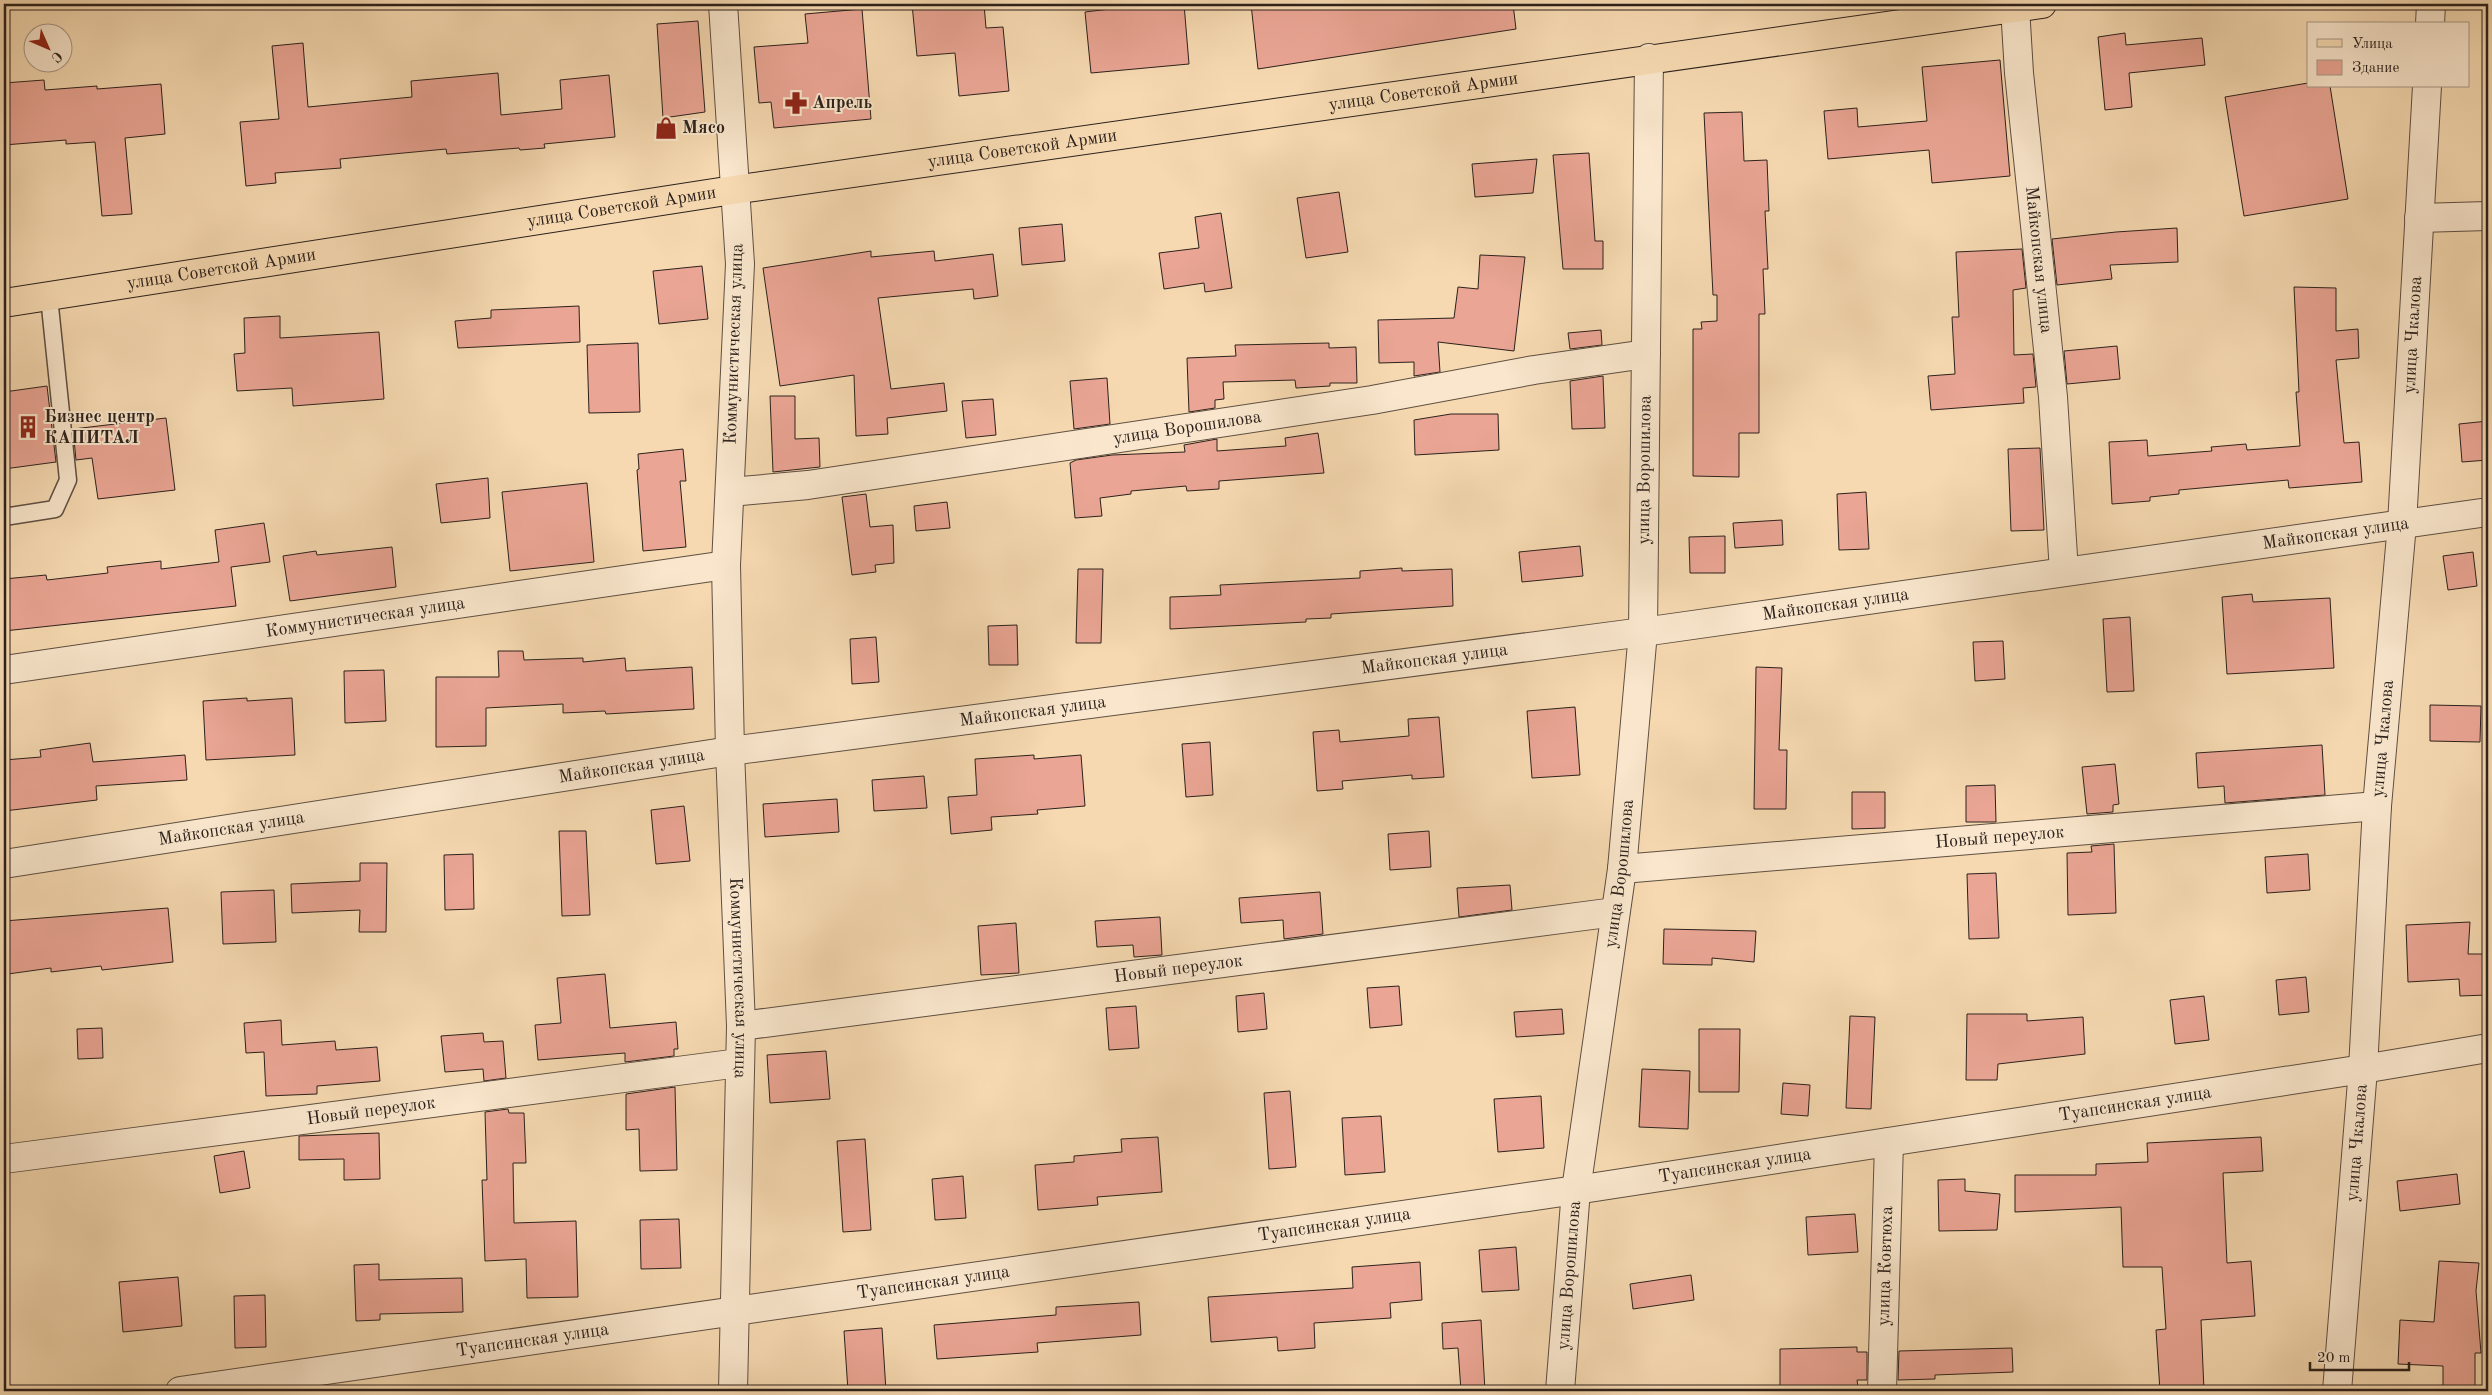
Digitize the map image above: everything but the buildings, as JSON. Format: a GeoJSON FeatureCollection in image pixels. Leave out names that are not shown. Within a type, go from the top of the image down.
{"type":"FeatureCollection","features":[{"type":"Feature","properties":{"kind":"main road","name":"улица Советской Армии"},"geometry":{"type":"LineString","coordinates":[[4,303],[733,190],[1985,8],[2042,4]]}},
{"type":"Feature","properties":{"kind":"street","name":"Коммунистическая улица"},"geometry":{"type":"LineString","coordinates":[[723,4],[733,143],[733,190],[740,264],[726,565],[730,751],[741,1026],[733,1391]]}},
{"type":"Feature","properties":{"kind":"street"},"geometry":{"type":"LineString","coordinates":[[2430,22],[2431,4]]}},
{"type":"Feature","properties":{"kind":"street","name":"Майкопская улица"},"geometry":{"type":"LineString","coordinates":[[2015,7],[2019,73],[2053,397],[2064,572]]}},
{"type":"Feature","properties":{"kind":"street","name":"улица Ворошилова"},"geometry":{"type":"LineString","coordinates":[[1560,1391],[1576,1190],[1622,869],[1642,632],[1649,58]]}},
{"type":"Feature","properties":{"kind":"street","name":"улица Чкалова"},"geometry":{"type":"LineString","coordinates":[[2337,1391],[2363,1069],[2377,806],[2402,524],[2427,88]]}},
{"type":"Feature","properties":{"kind":"street"},"geometry":{"type":"LineString","coordinates":[[2419,218],[2488,216]]}},
{"type":"Feature","properties":{"kind":"street","name":"улица Ворошилова"},"geometry":{"type":"LineString","coordinates":[[730,492],[808,485],[1352,403],[1534,370],[1646,354]]}},
{"type":"Feature","properties":{"kind":"street","name":"Майкопская улица"},"geometry":{"type":"LineString","coordinates":[[4,864],[730,751],[1642,632],[2488,512]]}},
{"type":"Feature","properties":{"kind":"street","name":"Коммунистическая улица"},"geometry":{"type":"LineString","coordinates":[[4,670],[726,565]]}},
{"type":"Feature","properties":{"kind":"street","name":"Новый переулок"},"geometry":{"type":"LineString","coordinates":[[1622,869],[2377,806]]}},
{"type":"Feature","properties":{"kind":"street","name":"Новый переулок"},"geometry":{"type":"LineString","coordinates":[[741,1026],[1615,912]]}},
{"type":"Feature","properties":{"kind":"street","name":"Туапсинская улица"},"geometry":{"type":"LineString","coordinates":[[180,1391],[1576,1190],[2363,1069],[2488,1048]]}},
{"type":"Feature","properties":{"kind":"street","name":"Новый переулок"},"geometry":{"type":"LineString","coordinates":[[4,1158],[739,1063]]}},
{"type":"Feature","properties":{"kind":"street","name":"улица Ковтюха"},"geometry":{"type":"LineString","coordinates":[[1882,1391],[1889,1142]]}},
{"type":"Feature","properties":{"kind":"lane"},"geometry":{"type":"LineString","coordinates":[[4,517],[55,509],[68,480],[49,297]]}},
{"type":"Feature","properties":{"kind":"place","name":"Апрель"},"geometry":{"type":"Point","coordinates":[796,103]}},
{"type":"Feature","properties":{"kind":"place","name":"Мясо"},"geometry":{"type":"Point","coordinates":[666,128]}},
{"type":"Feature","properties":{"kind":"place","name":"Бизнес центр КАПИТАЛ"},"geometry":{"type":"Point","coordinates":[28,427]}}]}
